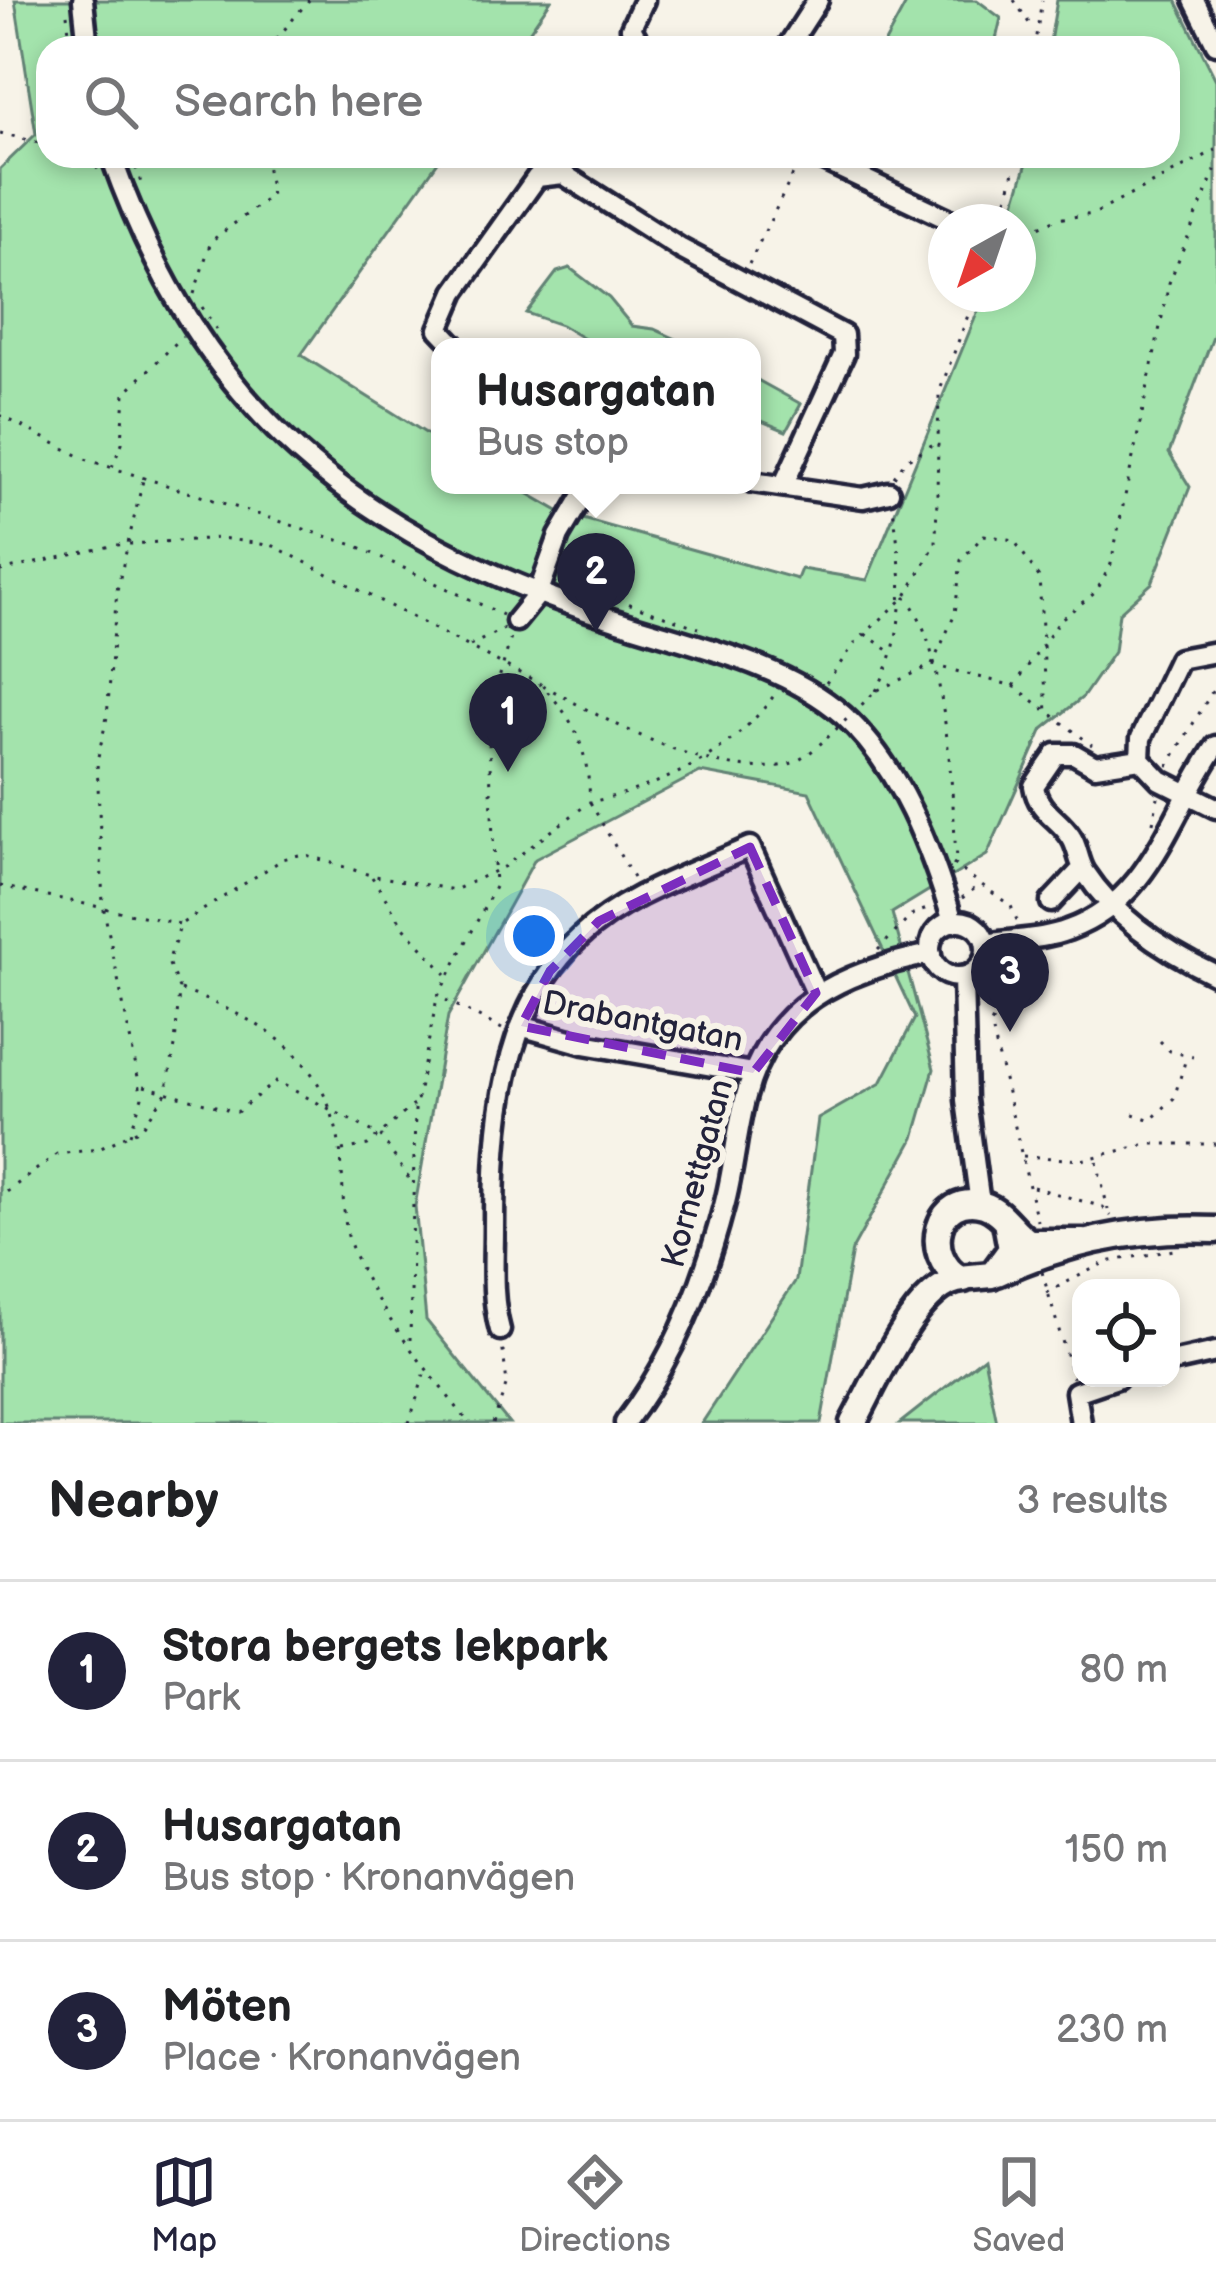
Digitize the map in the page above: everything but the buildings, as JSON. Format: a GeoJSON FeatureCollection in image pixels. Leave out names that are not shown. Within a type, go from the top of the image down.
{"type":"FeatureCollection","features":[{"type":"Feature","properties":{"kind":"main road"},"geometry":{"type":"LineString","coordinates":[[899,1342],[936,1235],[949,1212],[980,1204],[1034,1243],[1083,1242],[1161,1229],[1216,1229]]}},
{"type":"Feature","properties":{"kind":"main road"},"geometry":{"type":"LineString","coordinates":[[992,1275],[1011,1249],[1006,1222]]}},
{"type":"Feature","properties":{"kind":"main road"},"geometry":{"type":"LineString","coordinates":[[936,1235],[940,1261],[964,1279]]}},
{"type":"Feature","properties":{"kind":"main road"},"geometry":{"type":"LineString","coordinates":[[853,1423],[930,1292],[946,1281],[992,1275],[1083,1242]]}},
{"type":"Feature","properties":{"kind":"street"},"geometry":{"type":"LineString","coordinates":[[83,0],[87,36]]}},
{"type":"Feature","properties":{"kind":"street"},"geometry":{"type":"LineString","coordinates":[[633,36],[631,20],[644,0]]}},
{"type":"Feature","properties":{"kind":"street"},"geometry":{"type":"LineString","coordinates":[[795,36],[818,0]]}},
{"type":"Feature","properties":{"kind":"street"},"geometry":{"type":"LineString","coordinates":[[1204,8],[1216,44]]}},
{"type":"Feature","properties":{"kind":"street"},"geometry":{"type":"LineString","coordinates":[[116,168],[171,293],[214,360],[290,446],[391,524],[488,575],[541,584],[786,680],[823,700],[877,752],[908,808],[951,913],[972,925],[986,944]]}},
{"type":"Feature","properties":{"kind":"street"},"geometry":{"type":"LineString","coordinates":[[840,168],[928,209]]}},
{"type":"Feature","properties":{"kind":"street"},"geometry":{"type":"LineString","coordinates":[[445,338],[440,319],[537,177],[562,174],[740,282],[835,327],[846,343],[783,486]]}},
{"type":"Feature","properties":{"kind":"street"},"geometry":{"type":"LineString","coordinates":[[761,483],[862,498],[890,492]]}},
{"type":"Feature","properties":{"kind":"street"},"geometry":{"type":"LineString","coordinates":[[516,621],[541,584],[586,494]]}},
{"type":"Feature","properties":{"kind":"street"},"geometry":{"type":"LineString","coordinates":[[1131,760],[1180,659],[1216,652]]}},
{"type":"Feature","properties":{"kind":"street"},"geometry":{"type":"LineString","coordinates":[[986,944],[1069,930],[1113,906],[1148,869],[1216,746]]}},
{"type":"Feature","properties":{"kind":"street"},"geometry":{"type":"LineString","coordinates":[[1216,808],[1131,760],[1095,766],[1074,754],[1056,754],[1034,786],[1036,802],[1072,838],[1082,869],[1113,906],[1158,942],[1216,975]]}},
{"type":"Feature","properties":{"kind":"street","name":"Drabantgatan"},"geometry":{"type":"LineString","coordinates":[[500,1330],[494,1295],[494,1165],[519,1032],[565,952],[599,921],[641,896],[750,847],[816,993]]}},
{"type":"Feature","properties":{"kind":"street"},"geometry":{"type":"LineString","coordinates":[[1051,902],[1082,869]]}},
{"type":"Feature","properties":{"kind":"street"},"geometry":{"type":"LineString","coordinates":[[951,913],[934,935],[931,954],[945,974],[962,977],[979,968],[986,944]]}},
{"type":"Feature","properties":{"kind":"street","name":"Kornettgatan"},"geometry":{"type":"LineString","coordinates":[[625,1423],[656,1380],[682,1330],[723,1212],[753,1072],[780,1026],[816,993],[861,970],[931,954]]}},
{"type":"Feature","properties":{"kind":"street"},"geometry":{"type":"LineString","coordinates":[[962,977],[966,1100],[980,1204]]}},
{"type":"Feature","properties":{"kind":"street","name":"Drabantgatan"},"geometry":{"type":"LineString","coordinates":[[519,1032],[753,1072]]}},
{"type":"Feature","properties":{"kind":"street"},"geometry":{"type":"LineString","coordinates":[[1180,1360],[1216,1352]]}},
{"type":"Feature","properties":{"kind":"street"},"geometry":{"type":"LineString","coordinates":[[1081,1423],[1076,1392],[1091,1387]]}},
{"type":"Feature","properties":{"kind":"path"},"geometry":{"type":"LineString","coordinates":[[279,36],[309,0]]}},
{"type":"Feature","properties":{"kind":"path"},"geometry":{"type":"LineString","coordinates":[[1014,0],[1035,33]]}},
{"type":"Feature","properties":{"kind":"path"},"geometry":{"type":"LineString","coordinates":[[1035,36],[1042,0]]}},
{"type":"Feature","properties":{"kind":"path"},"geometry":{"type":"LineString","coordinates":[[0,133],[36,142]]}},
{"type":"Feature","properties":{"kind":"path"},"geometry":{"type":"LineString","coordinates":[[1036,228],[1056,219],[1094,214],[1216,150]]}},
{"type":"Feature","properties":{"kind":"path"},"geometry":{"type":"LineString","coordinates":[[136,168],[146,197]]}},
{"type":"Feature","properties":{"kind":"path"},"geometry":{"type":"LineString","coordinates":[[194,295],[211,241],[271,196],[268,168]]}},
{"type":"Feature","properties":{"kind":"path"},"geometry":{"type":"LineString","coordinates":[[740,282],[796,168]]}},
{"type":"Feature","properties":{"kind":"path"},"geometry":{"type":"LineString","coordinates":[[1006,204],[1015,168]]}},
{"type":"Feature","properties":{"kind":"path"},"geometry":{"type":"LineString","coordinates":[[1014,686],[1061,619],[1096,592],[1111,564],[1168,283],[1216,168]]}},
{"type":"Feature","properties":{"kind":"path"},"geometry":{"type":"LineString","coordinates":[[183,276],[226,343]]}},
{"type":"Feature","properties":{"kind":"path"},"geometry":{"type":"LineString","coordinates":[[876,691],[892,653],[905,597],[939,536],[942,380],[969,312]]}},
{"type":"Feature","properties":{"kind":"path"},"geometry":{"type":"LineString","coordinates":[[111,467],[122,443],[125,394],[176,341]]}},
{"type":"Feature","properties":{"kind":"path"},"geometry":{"type":"LineString","coordinates":[[0,416],[64,450],[357,546],[516,621]]}},
{"type":"Feature","properties":{"kind":"path"},"geometry":{"type":"LineString","coordinates":[[938,441],[897,469],[890,492],[905,597],[922,625],[950,767],[956,867]]}},
{"type":"Feature","properties":{"kind":"path"},"geometry":{"type":"LineString","coordinates":[[130,1134],[141,1087],[103,905],[97,761],[107,716],[109,644],[125,544],[144,476]]}},
{"type":"Feature","properties":{"kind":"path"},"geometry":{"type":"LineString","coordinates":[[932,665],[955,614],[961,560],[984,535],[1014,540],[1039,577],[1047,713]]}},
{"type":"Feature","properties":{"kind":"path"},"geometry":{"type":"LineString","coordinates":[[0,572],[125,544],[221,538],[274,546],[635,736],[709,759],[788,765],[827,738],[876,691],[932,665],[1014,686],[1047,713],[1131,760]]}},
{"type":"Feature","properties":{"kind":"path"},"geometry":{"type":"LineString","coordinates":[[541,584],[703,629]]}},
{"type":"Feature","properties":{"kind":"path"},"geometry":{"type":"LineString","coordinates":[[813,675],[826,684],[865,634],[905,597]]}},
{"type":"Feature","properties":{"kind":"path"},"geometry":{"type":"LineString","coordinates":[[469,646],[516,621]]}},
{"type":"Feature","properties":{"kind":"path"},"geometry":{"type":"LineString","coordinates":[[410,1340],[416,1102],[438,996],[490,898],[497,870],[488,716],[516,621]]}},
{"type":"Feature","properties":{"kind":"path"},"geometry":{"type":"LineString","coordinates":[[865,634],[892,653]]}},
{"type":"Feature","properties":{"kind":"path"},"geometry":{"type":"LineString","coordinates":[[0,1197],[57,1154],[99,1149],[142,1128],[166,1093],[179,989],[168,962],[182,924],[242,890],[283,859],[303,854],[370,875],[455,890],[497,870],[590,802],[709,759],[758,717],[786,680]]}},
{"type":"Feature","properties":{"kind":"path"},"geometry":{"type":"LineString","coordinates":[[539,683],[560,703],[585,747],[590,802],[641,896]]}},
{"type":"Feature","properties":{"kind":"path"},"geometry":{"type":"LineString","coordinates":[[1152,826],[1160,780],[1216,685]]}},
{"type":"Feature","properties":{"kind":"path"},"geometry":{"type":"LineString","coordinates":[[370,875],[404,927],[447,975]]}},
{"type":"Feature","properties":{"kind":"path"},"geometry":{"type":"LineString","coordinates":[[869,957],[913,914],[951,913],[981,884]]}},
{"type":"Feature","properties":{"kind":"path"},"geometry":{"type":"LineString","coordinates":[[0,886],[182,924]]}},
{"type":"Feature","properties":{"kind":"path"},"geometry":{"type":"LineString","coordinates":[[1020,928],[1036,926]]}},
{"type":"Feature","properties":{"kind":"path"},"geometry":{"type":"LineString","coordinates":[[179,989],[256,1019],[309,1069],[331,1112],[340,1150],[350,1244],[372,1291],[469,1423]]}},
{"type":"Feature","properties":{"kind":"path"},"geometry":{"type":"LineString","coordinates":[[438,996],[519,1032]]}},
{"type":"Feature","properties":{"kind":"path"},"geometry":{"type":"LineString","coordinates":[[991,1035],[1040,1234]]}},
{"type":"Feature","properties":{"kind":"path"},"geometry":{"type":"LineString","coordinates":[[1156,1119],[1153,1121],[1132,1115],[1151,1120],[1174,1098],[1190,1056],[1171,1051],[1160,1041]]}},
{"type":"Feature","properties":{"kind":"path"},"geometry":{"type":"LineString","coordinates":[[1168,1059],[1171,1051]]}},
{"type":"Feature","properties":{"kind":"path"},"geometry":{"type":"LineString","coordinates":[[141,1087],[188,1094],[237,1112],[276,1081],[381,1136],[412,1183]]}},
{"type":"Feature","properties":{"kind":"path"},"geometry":{"type":"LineString","coordinates":[[340,1150],[381,1136],[416,1102]]}},
{"type":"Feature","properties":{"kind":"path"},"geometry":{"type":"LineString","coordinates":[[1023,1156],[1096,1158],[1147,1144],[1216,1144]]}},
{"type":"Feature","properties":{"kind":"path"},"geometry":{"type":"LineString","coordinates":[[1030,1186],[1110,1215],[1096,1158]]}},
{"type":"Feature","properties":{"kind":"path"},"geometry":{"type":"LineString","coordinates":[[1046,1294],[1106,1262],[1174,1250]]}},
{"type":"Feature","properties":{"kind":"path"},"geometry":{"type":"LineString","coordinates":[[1042,1265],[1046,1294],[1076,1392]]}},
{"type":"Feature","properties":{"kind":"path"},"geometry":{"type":"LineString","coordinates":[[493,1423],[507,1383],[500,1330]]}},
{"type":"Feature","properties":{"kind":"path"},"geometry":{"type":"LineString","coordinates":[[409,1423],[427,1368]]}},
{"type":"Feature","properties":{"kind":"highlighted area"},"geometry":{"type":"Polygon","coordinates":[[[750,847],[816,993],[753,1073],[521,1026],[550,971],[599,921],[750,847]]]}},
{"type":"Feature","properties":{"kind":"green space"},"geometry":{"type":"Polygon","coordinates":[[[15,0],[551,0],[526,36],[36,36],[36,134],[15,0]]]}},
{"type":"Feature","properties":{"kind":"green space"},"geometry":{"type":"Polygon","coordinates":[[[908,0],[977,0],[1001,18],[997,36],[888,36],[908,0]]]}},
{"type":"Feature","properties":{"kind":"green space"},"geometry":{"type":"Polygon","coordinates":[[[1057,0],[1176,0],[1216,80],[1216,329],[1169,453],[1190,487],[1152,583],[1119,613],[1114,652],[1083,697],[1043,729],[987,855],[892,913],[934,1069],[914,1138],[852,1250],[821,1423],[702,1423],[796,1280],[818,1119],[881,1083],[915,1018],[809,792],[700,772],[535,859],[448,1016],[415,1206],[426,1320],[509,1423],[0,1423],[0,169],[36,134],[36,168],[433,168],[301,355],[431,436],[431,494],[529,494],[562,513],[797,579],[801,569],[867,580],[978,312],[1036,312],[1036,204],[1014,204],[1025,168],[1180,168],[1180,36],[1051,36],[1057,0]]]}},
{"type":"Feature","properties":{"kind":"green space"},"geometry":{"type":"Polygon","coordinates":[[[570,268],[609,298],[632,326],[674,338],[583,338],[526,313],[557,272],[570,268]]]}},
{"type":"Feature","properties":{"kind":"green space"},"geometry":{"type":"Polygon","coordinates":[[[761,382],[801,404],[786,431],[761,421],[761,382]]]}},
{"type":"Feature","properties":{"kind":"green space"},"geometry":{"type":"Polygon","coordinates":[[[984,1357],[997,1423],[900,1423],[984,1357]]]}},
{"type":"Feature","properties":{"kind":"place","name":"Husargatan"},"geometry":{"type":"Point","coordinates":[596,632]}},
{"type":"Feature","properties":{"kind":"place","name":"Stora bergets lekpark"},"geometry":{"type":"Point","coordinates":[508,772]}},
{"type":"Feature","properties":{"kind":"place","name":"Möten"},"geometry":{"type":"Point","coordinates":[1010,1032]}}]}
